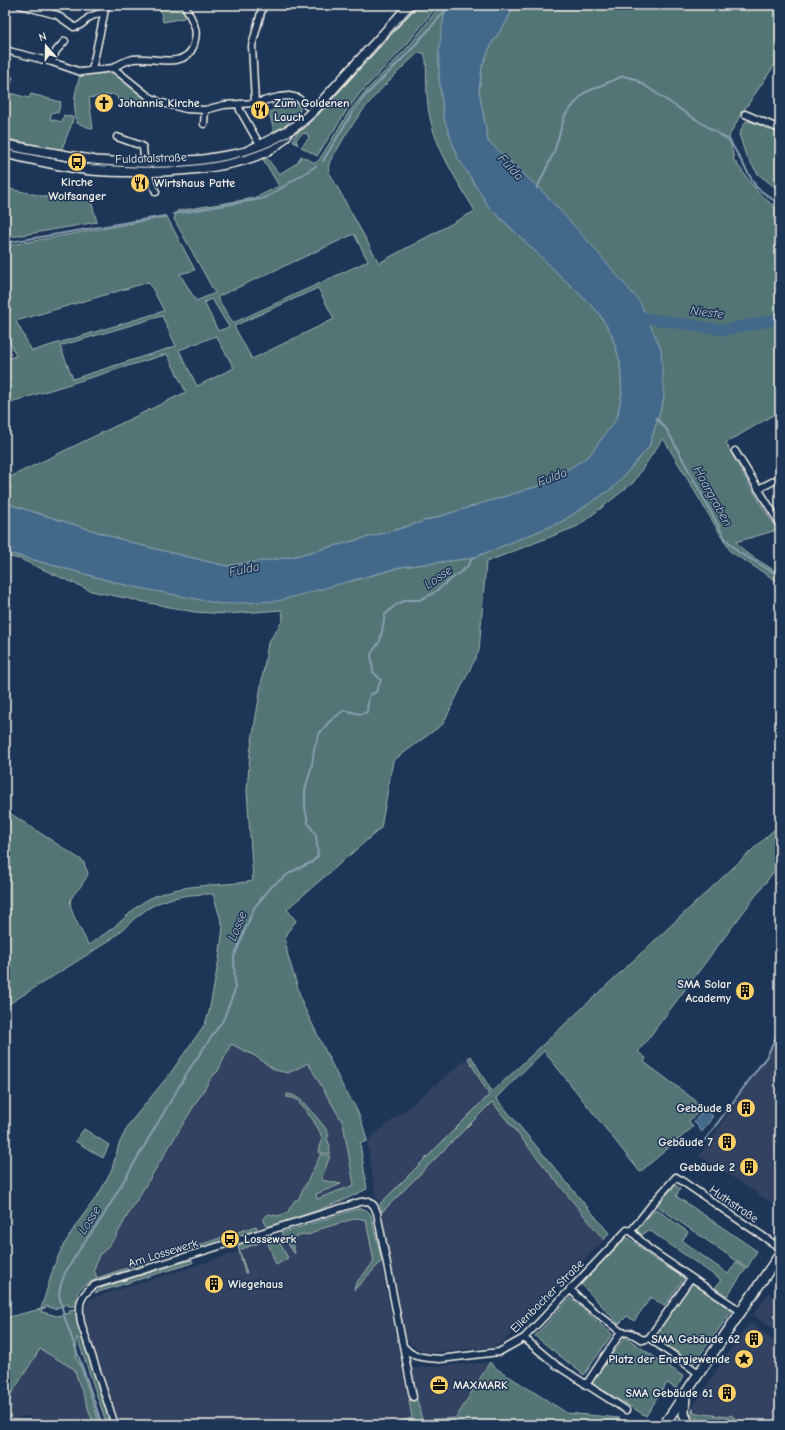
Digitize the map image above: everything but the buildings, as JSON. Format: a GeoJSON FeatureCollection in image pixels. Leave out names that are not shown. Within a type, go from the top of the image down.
{"type":"FeatureCollection","features":[{"type":"Feature","properties":{"kind":"main road","name":"Fuldatalstraße"},"geometry":{"type":"LineString","coordinates":[[5,153],[91,170],[145,167],[202,168],[221,166],[254,156],[278,144],[284,139],[289,131],[300,124],[410,5]]}},
{"type":"Feature","properties":{"kind":"main road","name":"Fuldatalstraße"},"geometry":{"type":"LineString","coordinates":[[5,145],[96,161],[145,167]]}},
{"type":"Feature","properties":{"kind":"main road"},"geometry":{"type":"LineString","coordinates":[[664,1425],[780,1254]]}},
{"type":"Feature","properties":{"kind":"main road"},"geometry":{"type":"LineString","coordinates":[[685,1395],[684,1414],[689,1425]]}},
{"type":"Feature","properties":{"kind":"street"},"geometry":{"type":"LineString","coordinates":[[20,5],[57,15],[74,27],[77,27],[87,19],[104,12]]}},
{"type":"Feature","properties":{"kind":"street"},"geometry":{"type":"LineString","coordinates":[[92,70],[106,5]]}},
{"type":"Feature","properties":{"kind":"street"},"geometry":{"type":"LineString","coordinates":[[5,50],[52,62],[81,72],[113,68],[120,63],[134,59],[173,61],[187,55],[192,49],[196,36],[195,28],[185,5]]}},
{"type":"Feature","properties":{"kind":"street"},"geometry":{"type":"LineString","coordinates":[[255,103],[252,46],[263,5]]}},
{"type":"Feature","properties":{"kind":"street"},"geometry":{"type":"LineString","coordinates":[[52,62],[56,51],[65,41]]}},
{"type":"Feature","properties":{"kind":"street"},"geometry":{"type":"LineString","coordinates":[[113,68],[146,95],[159,102],[186,109],[206,110],[224,105],[255,103],[289,96],[298,98],[307,106]]}},
{"type":"Feature","properties":{"kind":"street"},"geometry":{"type":"LineString","coordinates":[[239,105],[240,110],[257,140]]}},
{"type":"Feature","properties":{"kind":"street"},"geometry":{"type":"LineString","coordinates":[[204,124],[206,110]]}},
{"type":"Feature","properties":{"kind":"street"},"geometry":{"type":"LineString","coordinates":[[746,114],[780,129]]}},
{"type":"Feature","properties":{"kind":"street"},"geometry":{"type":"LineString","coordinates":[[116,137],[142,146],[145,167],[156,192]]}},
{"type":"Feature","properties":{"kind":"street"},"geometry":{"type":"LineString","coordinates":[[735,451],[780,524]]}},
{"type":"Feature","properties":{"kind":"street"},"geometry":{"type":"LineString","coordinates":[[758,489],[780,478]]}},
{"type":"Feature","properties":{"kind":"street","name":"Ellenbacher Straße"},"geometry":{"type":"LineString","coordinates":[[403,1345],[409,1352],[416,1356],[440,1359],[500,1352],[524,1338],[627,1230],[631,1231],[676,1177]]}},
{"type":"Feature","properties":{"kind":"street","name":"Huthstraße"},"geometry":{"type":"LineString","coordinates":[[676,1177],[780,1248]]}},
{"type":"Feature","properties":{"kind":"street","name":"Am Lossewerk"},"geometry":{"type":"LineString","coordinates":[[115,1425],[81,1323],[79,1307],[81,1299],[86,1292],[95,1285],[360,1202],[369,1202],[374,1206],[377,1213],[403,1345]]}},
{"type":"Feature","properties":{"kind":"street"},"geometry":{"type":"LineString","coordinates":[[631,1231],[649,1249],[742,1312]]}},
{"type":"Feature","properties":{"kind":"street"},"geometry":{"type":"LineString","coordinates":[[570,1289],[585,1304],[621,1332],[630,1333],[643,1340],[649,1338],[691,1278]]}},
{"type":"Feature","properties":{"kind":"street"},"geometry":{"type":"LineString","coordinates":[[586,1385],[621,1332]]}},
{"type":"Feature","properties":{"kind":"street"},"geometry":{"type":"LineString","coordinates":[[524,1338],[556,1365],[626,1410]]}},
{"type":"Feature","properties":{"kind":"street"},"geometry":{"type":"LineString","coordinates":[[649,1338],[700,1374]]}},
{"type":"Feature","properties":{"kind":"street"},"geometry":{"type":"LineString","coordinates":[[403,1345],[413,1397]]}},
{"type":"Feature","properties":{"kind":"shaded area"},"geometry":{"type":"Polygon","coordinates":[[[780,1036],[780,1208],[699,1156],[780,1036]]]}},
{"type":"Feature","properties":{"kind":"shaded area"},"geometry":{"type":"Polygon","coordinates":[[[314,1042],[367,1189],[343,1202],[323,1209],[95,1279],[94,1270],[99,1254],[115,1238],[211,1078],[218,1071],[231,1044],[314,1042]]]}},
{"type":"Feature","properties":{"kind":"shaded area"},"geometry":{"type":"Polygon","coordinates":[[[468,1058],[489,1095],[380,1204],[375,1193],[367,1141],[468,1058]]]}},
{"type":"Feature","properties":{"kind":"shaded area"},"geometry":{"type":"Polygon","coordinates":[[[492,1101],[604,1240],[504,1341],[494,1347],[426,1353],[411,1345],[403,1333],[382,1212],[492,1101]]]}},
{"type":"Feature","properties":{"kind":"shaded area"},"geometry":{"type":"Polygon","coordinates":[[[357,1209],[367,1210],[371,1215],[412,1418],[387,1425],[120,1425],[84,1320],[85,1308],[89,1299],[239,1252],[237,1248],[357,1209]]]}},
{"type":"Feature","properties":{"kind":"shaded area"},"geometry":{"type":"Polygon","coordinates":[[[769,1293],[780,1301],[780,1333],[753,1315],[769,1293]]]}},
{"type":"Feature","properties":{"kind":"shaded area"},"geometry":{"type":"Polygon","coordinates":[[[750,1323],[775,1341],[780,1334],[780,1425],[746,1425],[696,1419],[691,1415],[694,1405],[732,1346],[750,1323]]]}},
{"type":"Feature","properties":{"kind":"shaded area"},"geometry":{"type":"Polygon","coordinates":[[[40,1348],[74,1369],[94,1425],[33,1425],[29,1415],[7,1422],[8,1425],[5,1425],[5,1406],[40,1348]]]}},
{"type":"Feature","properties":{"kind":"shaded area"},"geometry":{"type":"Polygon","coordinates":[[[490,1362],[456,1418],[422,1420],[412,1368],[490,1362]]]}},
{"type":"Feature","properties":{"kind":"green space"},"geometry":{"type":"Polygon","coordinates":[[[182,5],[185,14],[184,18],[163,22],[160,9],[182,5]]]}},
{"type":"Feature","properties":{"kind":"green space"},"geometry":{"type":"Polygon","coordinates":[[[418,5],[433,5],[436,7],[408,43],[361,92],[347,110],[317,156],[301,147],[309,138],[307,133],[302,134],[296,140],[298,145],[294,142],[293,139],[297,133],[309,125],[418,5]]]}},
{"type":"Feature","properties":{"kind":"green space"},"geometry":{"type":"Polygon","coordinates":[[[514,5],[780,5],[780,57],[740,116],[729,136],[734,160],[756,190],[780,212],[780,411],[726,443],[777,530],[736,542],[745,552],[780,574],[780,583],[731,552],[663,438],[633,483],[578,526],[486,562],[479,651],[443,724],[393,761],[381,828],[287,909],[296,921],[289,930],[285,940],[288,956],[303,1005],[344,1089],[355,1107],[367,1141],[360,1143],[367,1189],[330,1206],[267,1227],[263,1218],[269,1214],[277,1216],[287,1213],[295,1200],[298,1200],[321,1154],[330,1156],[321,1180],[341,1184],[316,1194],[317,1199],[354,1185],[343,1123],[308,1063],[288,1073],[275,1070],[255,1056],[231,1044],[218,1071],[211,1078],[115,1238],[102,1253],[99,1254],[94,1270],[97,1278],[142,1263],[143,1266],[101,1278],[86,1284],[78,1292],[74,1306],[68,1306],[68,1303],[54,1309],[47,1306],[41,1309],[54,1266],[62,1248],[76,1225],[100,1192],[112,1169],[119,1144],[129,1124],[169,1075],[205,1024],[209,1012],[219,959],[223,927],[213,894],[176,897],[159,903],[139,915],[110,940],[9,1004],[5,1021],[5,810],[83,861],[88,873],[83,883],[72,897],[70,904],[88,945],[124,919],[139,905],[154,896],[182,888],[253,881],[247,790],[250,753],[268,643],[283,620],[282,610],[228,614],[194,612],[91,591],[20,559],[5,556],[5,552],[125,585],[352,581],[401,567],[473,558],[561,522],[613,488],[649,447],[664,398],[544,193],[488,141],[479,91],[482,66],[492,43],[507,21],[514,5]]]}},
{"type":"Feature","properties":{"kind":"green space"},"geometry":{"type":"Polygon","coordinates":[[[440,6],[445,11],[439,53],[439,77],[444,119],[489,207],[598,312],[611,333],[620,361],[622,394],[617,418],[589,456],[545,484],[392,531],[292,557],[226,566],[139,545],[5,503],[5,489],[11,489],[8,478],[186,392],[167,354],[5,404],[5,359],[16,356],[5,332],[5,246],[167,217],[195,270],[180,274],[196,301],[215,293],[174,219],[177,211],[249,199],[257,197],[279,186],[263,159],[267,158],[279,174],[297,163],[301,156],[315,163],[319,160],[349,112],[363,94],[410,45],[440,6]],[[418,53],[363,110],[329,163],[329,172],[379,263],[475,211],[454,176],[432,127],[428,107],[426,60],[424,53],[418,53]],[[354,234],[217,297],[233,323],[368,261],[354,234]],[[149,282],[16,321],[32,351],[164,311],[149,282]],[[318,288],[234,326],[252,359],[334,319],[318,288]],[[212,299],[204,302],[218,331],[229,327],[212,299]],[[162,316],[60,346],[73,379],[176,346],[162,316]],[[216,336],[179,350],[197,386],[234,368],[216,336]]]}},
{"type":"Feature","properties":{"kind":"green space"},"geometry":{"type":"Polygon","coordinates":[[[113,68],[148,96],[146,103],[131,107],[130,100],[118,101],[117,96],[112,94],[89,98],[93,129],[77,123],[75,97],[81,72],[113,68]]]}},
{"type":"Feature","properties":{"kind":"green space"},"geometry":{"type":"Polygon","coordinates":[[[5,75],[13,77],[9,93],[29,98],[31,94],[61,102],[58,113],[52,112],[50,119],[62,122],[64,115],[73,117],[61,151],[5,138],[5,75]]]}},
{"type":"Feature","properties":{"kind":"green space"},"geometry":{"type":"Polygon","coordinates":[[[288,98],[296,100],[300,111],[283,128],[274,131],[269,112],[274,110],[271,101],[288,98]]]}},
{"type":"Feature","properties":{"kind":"green space"},"geometry":{"type":"Polygon","coordinates":[[[746,121],[780,133],[780,191],[758,174],[746,156],[739,134],[746,121]]]}},
{"type":"Feature","properties":{"kind":"green space"},"geometry":{"type":"Polygon","coordinates":[[[5,188],[47,197],[90,197],[97,222],[5,238],[5,188]]]}},
{"type":"Feature","properties":{"kind":"green space"},"geometry":{"type":"Polygon","coordinates":[[[780,824],[780,867],[778,866],[638,1052],[646,1058],[644,1062],[704,1107],[689,1121],[693,1127],[640,1172],[544,1051],[496,1098],[609,1233],[604,1240],[492,1102],[382,1212],[380,1204],[489,1095],[468,1058],[471,1056],[492,1092],[780,824]]]}},
{"type":"Feature","properties":{"kind":"green space"},"geometry":{"type":"Polygon","coordinates":[[[287,1094],[297,1097],[303,1102],[326,1129],[329,1136],[327,1138],[330,1145],[330,1154],[319,1152],[322,1139],[320,1132],[313,1120],[297,1100],[287,1097],[287,1094]]]}},
{"type":"Feature","properties":{"kind":"green space"},"geometry":{"type":"Polygon","coordinates":[[[84,1129],[109,1145],[103,1158],[75,1141],[84,1129]]]}},
{"type":"Feature","properties":{"kind":"green space"},"geometry":{"type":"Polygon","coordinates":[[[675,1185],[680,1189],[676,1196],[757,1251],[747,1268],[657,1206],[675,1185]]]}},
{"type":"Feature","properties":{"kind":"green space"},"geometry":{"type":"Polygon","coordinates":[[[357,1209],[365,1209],[371,1215],[382,1261],[354,1290],[356,1283],[374,1262],[366,1220],[357,1218],[320,1229],[309,1235],[303,1234],[291,1239],[295,1253],[281,1233],[357,1209]]]}},
{"type":"Feature","properties":{"kind":"green space"},"geometry":{"type":"Polygon","coordinates":[[[656,1209],[688,1232],[682,1241],[728,1274],[736,1262],[746,1269],[727,1296],[715,1288],[721,1280],[649,1230],[642,1235],[636,1229],[656,1209]]]}},
{"type":"Feature","properties":{"kind":"green space"},"geometry":{"type":"Polygon","coordinates":[[[256,1226],[257,1228],[254,1232],[188,1252],[185,1250],[256,1226]]]}},
{"type":"Feature","properties":{"kind":"green space"},"geometry":{"type":"Polygon","coordinates":[[[267,1237],[272,1237],[276,1241],[278,1240],[288,1258],[276,1265],[267,1240],[239,1250],[238,1246],[267,1237]]]}},
{"type":"Feature","properties":{"kind":"green space"},"geometry":{"type":"Polygon","coordinates":[[[627,1237],[651,1257],[684,1278],[664,1306],[651,1297],[634,1321],[627,1316],[619,1324],[581,1284],[627,1237]]]}},
{"type":"Feature","properties":{"kind":"green space"},"geometry":{"type":"Polygon","coordinates":[[[239,1250],[247,1273],[245,1273],[239,1250]]]}},
{"type":"Feature","properties":{"kind":"green space"},"geometry":{"type":"Polygon","coordinates":[[[191,1260],[193,1261],[192,1263],[95,1293],[101,1288],[191,1260]]]}},
{"type":"Feature","properties":{"kind":"green space"},"geometry":{"type":"Polygon","coordinates":[[[692,1283],[732,1311],[694,1363],[654,1337],[692,1283]]]}},
{"type":"Feature","properties":{"kind":"green space"},"geometry":{"type":"Polygon","coordinates":[[[570,1298],[612,1334],[584,1375],[535,1336],[570,1298]]]}},
{"type":"Feature","properties":{"kind":"green space"},"geometry":{"type":"Polygon","coordinates":[[[41,1309],[42,1312],[57,1316],[70,1313],[69,1311],[75,1310],[79,1328],[111,1420],[111,1425],[107,1425],[77,1337],[76,1357],[82,1370],[100,1425],[94,1425],[74,1369],[40,1349],[5,1404],[5,1318],[41,1309]]]}},
{"type":"Feature","properties":{"kind":"green space"},"geometry":{"type":"Polygon","coordinates":[[[625,1337],[683,1376],[677,1389],[667,1383],[646,1416],[592,1383],[625,1337]]]}},
{"type":"Feature","properties":{"kind":"green space"},"geometry":{"type":"Polygon","coordinates":[[[490,1362],[494,1367],[567,1413],[620,1418],[621,1425],[387,1425],[412,1418],[409,1400],[417,1399],[422,1420],[456,1418],[490,1362]]]}},
{"type":"Feature","properties":{"kind":"green space"},"geometry":{"type":"Polygon","coordinates":[[[693,1408],[694,1412],[697,1413],[728,1417],[731,1415],[735,1418],[732,1423],[696,1419],[691,1415],[693,1408]]]}},
{"type":"Feature","properties":{"kind":"water","name":"Fulda"},"geometry":{"type":"Polygon","coordinates":[[[448,5],[514,5],[507,21],[492,43],[482,66],[479,91],[488,141],[544,193],[587,240],[640,302],[661,349],[664,398],[649,447],[613,488],[561,522],[473,558],[401,567],[278,601],[221,604],[125,585],[5,552],[5,503],[139,545],[226,566],[292,557],[392,531],[545,484],[589,456],[617,418],[622,394],[620,361],[611,333],[598,312],[489,207],[458,158],[444,119],[439,77],[441,33],[445,11],[448,5]]]}},
{"type":"Feature","properties":{"kind":"water"},"geometry":{"type":"Polygon","coordinates":[[[705,1110],[713,1116],[702,1132],[694,1121],[705,1110]]]}},
{"type":"Feature","properties":{"kind":"waterway"},"geometry":{"type":"LineString","coordinates":[[323,161],[352,113],[365,96],[409,52],[445,11]]}},
{"type":"Feature","properties":{"kind":"waterway"},"geometry":{"type":"LineString","coordinates":[[537,188],[554,152],[565,115],[584,93],[623,76],[635,79],[730,141],[756,187],[780,205]]}},
{"type":"Feature","properties":{"kind":"waterway"},"geometry":{"type":"LineString","coordinates":[[173,214],[267,197],[316,166]]}},
{"type":"Feature","properties":{"kind":"waterway"},"geometry":{"type":"LineString","coordinates":[[5,243],[165,216]]}},
{"type":"Feature","properties":{"kind":"waterway","name":"Nieste"},"geometry":{"type":"LineString","coordinates":[[633,316],[724,330],[780,319]]}},
{"type":"Feature","properties":{"kind":"waterway","name":"Haargraben"},"geometry":{"type":"LineString","coordinates":[[656,418],[667,430],[725,538],[738,552],[780,576]]}},
{"type":"Feature","properties":{"kind":"waterway","name":"Losse"},"geometry":{"type":"LineString","coordinates":[[102,1425],[64,1316],[59,1294],[65,1273],[83,1244],[102,1218],[190,1068],[223,1020],[235,990],[234,957],[254,908],[272,886],[291,872],[312,862],[318,856],[316,835],[308,823],[305,807],[305,790],[312,765],[314,749],[319,734],[329,722],[344,710],[360,714],[367,712],[370,695],[376,692],[381,680],[373,672],[371,654],[380,641],[385,615],[393,607],[405,600],[419,600],[432,594],[467,567],[473,557]]}},
{"type":"Feature","properties":{"kind":"waterway","name":"Haargraben"},"geometry":{"type":"LineString","coordinates":[[705,1140],[767,1056],[780,1029]]}},
{"type":"Feature","properties":{"kind":"tram line"},"geometry":{"type":"LineString","coordinates":[[5,149],[77,162],[117,166],[158,167],[198,165],[236,158],[271,145],[302,127],[324,106],[415,5]]}},
{"type":"Feature","properties":{"kind":"place","name":"Johannis Kirche"},"geometry":{"type":"Point","coordinates":[104,103]}},
{"type":"Feature","properties":{"kind":"place","name":"Zum Goldenen Lauch"},"geometry":{"type":"Point","coordinates":[260,110]}},
{"type":"Feature","properties":{"kind":"place","name":"Kirche Wolfsanger"},"geometry":{"type":"Point","coordinates":[77,162]}},
{"type":"Feature","properties":{"kind":"place","name":"Wirtshaus Patte"},"geometry":{"type":"Point","coordinates":[140,183]}},
{"type":"Feature","properties":{"kind":"place","name":"SMA Solar Academy"},"geometry":{"type":"Point","coordinates":[745,991]}},
{"type":"Feature","properties":{"kind":"place","name":"Gebäude 8"},"geometry":{"type":"Point","coordinates":[746,1108]}},
{"type":"Feature","properties":{"kind":"place","name":"Gebäude 7"},"geometry":{"type":"Point","coordinates":[727,1142]}},
{"type":"Feature","properties":{"kind":"place","name":"Gebäude 2"},"geometry":{"type":"Point","coordinates":[749,1167]}},
{"type":"Feature","properties":{"kind":"place","name":"Lossewerk"},"geometry":{"type":"Point","coordinates":[230,1239]}},
{"type":"Feature","properties":{"kind":"place","name":"Wiegehaus"},"geometry":{"type":"Point","coordinates":[214,1284]}},
{"type":"Feature","properties":{"kind":"place","name":"SMA Gebäude 62"},"geometry":{"type":"Point","coordinates":[754,1339]}},
{"type":"Feature","properties":{"kind":"place","name":"Platz der Energiewende"},"geometry":{"type":"Point","coordinates":[744,1359]}},
{"type":"Feature","properties":{"kind":"place","name":"MAXMARK"},"geometry":{"type":"Point","coordinates":[439,1385]}},
{"type":"Feature","properties":{"kind":"place","name":"SMA Gebäude 61"},"geometry":{"type":"Point","coordinates":[727,1393]}}]}
